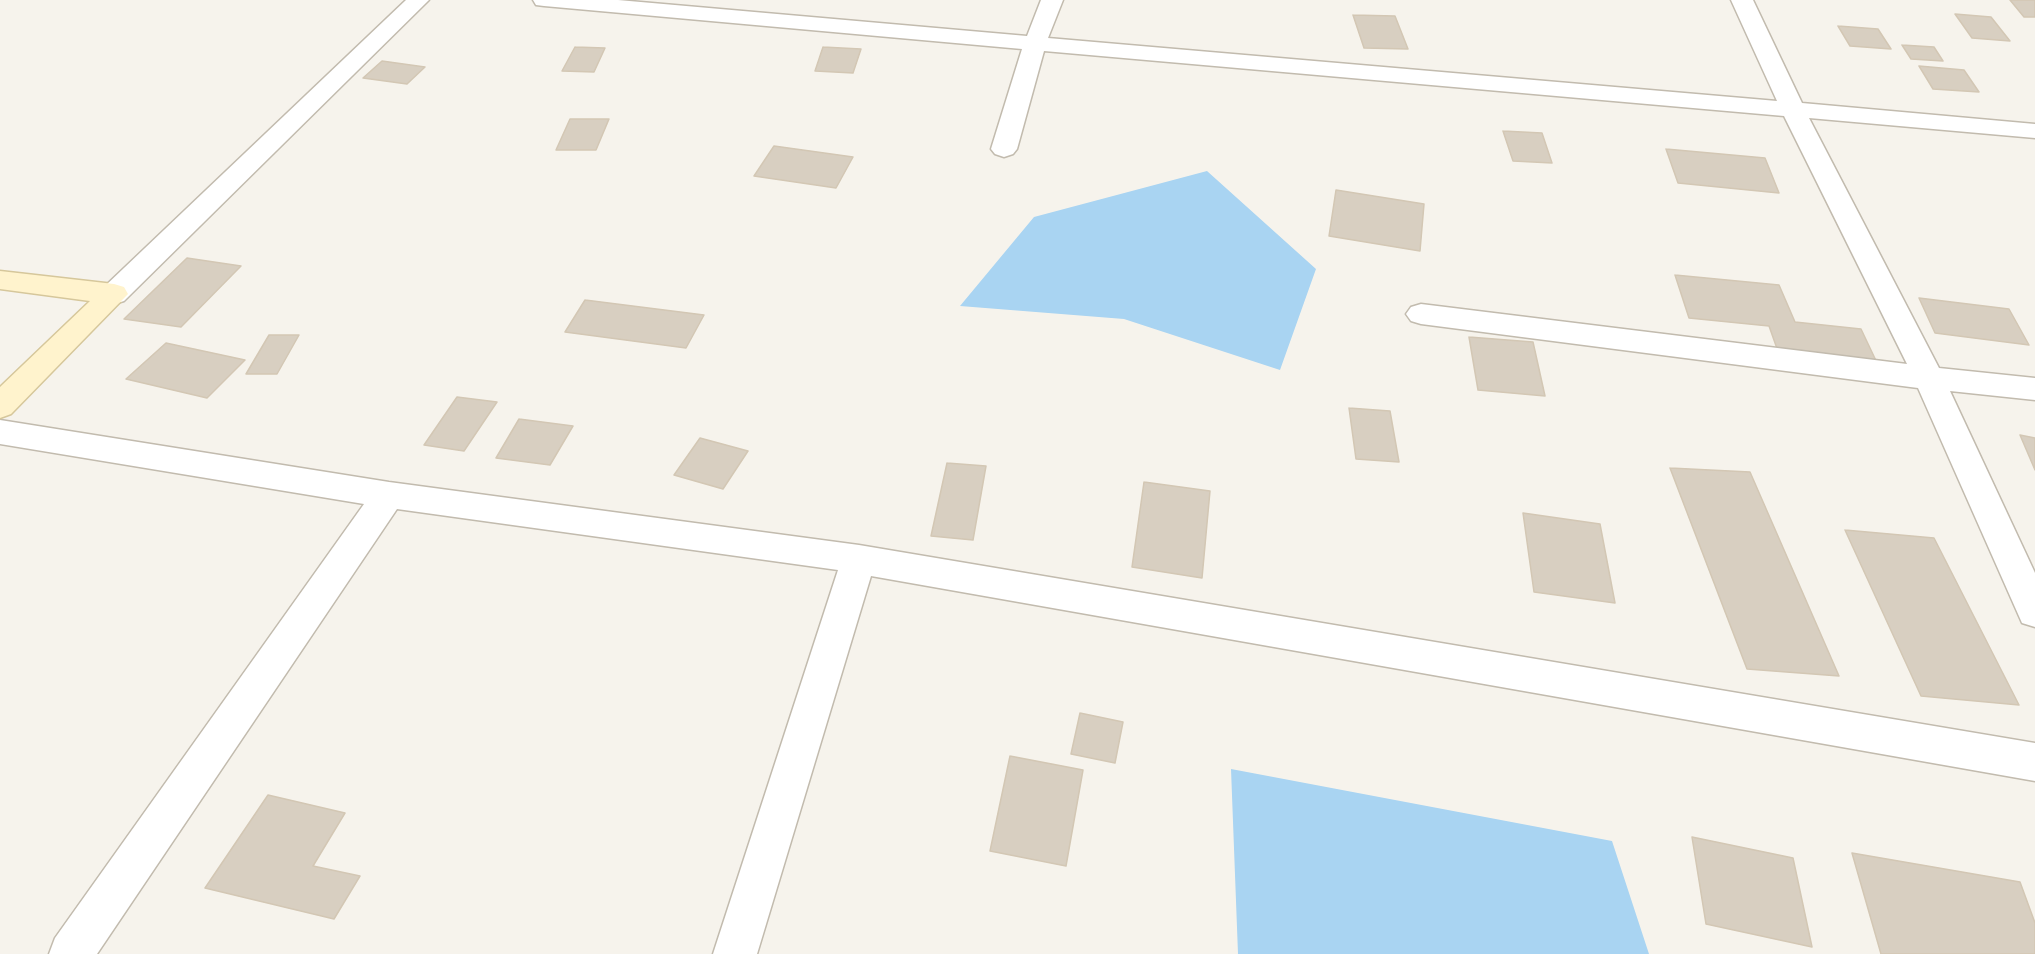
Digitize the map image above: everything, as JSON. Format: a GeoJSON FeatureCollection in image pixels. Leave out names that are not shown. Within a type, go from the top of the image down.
{"type":"FeatureCollection","features":[{"type":"Feature","properties":{"kind":"street"},"geometry":{"type":"LineString","coordinates":[[0,406],[418,0]]}},
{"type":"Feature","properties":{"kind":"street"},"geometry":{"type":"LineString","coordinates":[[544,0],[2035,131]]}},
{"type":"Feature","properties":{"kind":"street"},"geometry":{"type":"LineString","coordinates":[[1004,149],[1035,43],[1052,0]]}},
{"type":"Feature","properties":{"kind":"street"},"geometry":{"type":"LineString","coordinates":[[1742,0],[1793,110],[1929,378],[2035,612]]}},
{"type":"Feature","properties":{"kind":"street"},"geometry":{"type":"LineString","coordinates":[[0,280],[114,294]]}},
{"type":"Feature","properties":{"kind":"street"},"geometry":{"type":"LineString","coordinates":[[1421,314],[1929,378],[2035,389]]}},
{"type":"Feature","properties":{"kind":"street"},"geometry":{"type":"LineString","coordinates":[[0,432],[389,495],[859,559],[2035,762]]}},
{"type":"Feature","properties":{"kind":"street"},"geometry":{"type":"LineString","coordinates":[[70,954],[389,495]]}},
{"type":"Feature","properties":{"kind":"street"},"geometry":{"type":"LineString","coordinates":[[735,954],[859,559]]}},
{"type":"Feature","properties":{"kind":"water"},"geometry":{"type":"Polygon","coordinates":[[[1207,171],[1316,269],[1280,370],[1124,319],[960,306],[1034,217],[1207,171]]]}},
{"type":"Feature","properties":{"kind":"water"},"geometry":{"type":"Polygon","coordinates":[[[1231,769],[1612,841],[1649,954],[1238,954],[1231,769]]]}},
{"type":"Feature","properties":{"kind":"building"},"geometry":{"type":"Polygon","coordinates":[[[2010,0],[2035,0],[2035,17],[2024,17],[2010,0]]]}},
{"type":"Feature","properties":{"kind":"building"},"geometry":{"type":"Polygon","coordinates":[[[1955,14],[1991,17],[2010,41],[1972,38],[1955,14]]]}},
{"type":"Feature","properties":{"kind":"building"},"geometry":{"type":"Polygon","coordinates":[[[1353,15],[1395,16],[1408,49],[1364,48],[1353,15]]]}},
{"type":"Feature","properties":{"kind":"building"},"geometry":{"type":"Polygon","coordinates":[[[1838,26],[1878,29],[1891,49],[1850,46],[1838,26]]]}},
{"type":"Feature","properties":{"kind":"building"},"geometry":{"type":"Polygon","coordinates":[[[1902,45],[1934,47],[1943,61],[1911,59],[1902,45]]]}},
{"type":"Feature","properties":{"kind":"building"},"geometry":{"type":"Polygon","coordinates":[[[575,47],[605,48],[594,72],[562,71],[575,47]]]}},
{"type":"Feature","properties":{"kind":"building"},"geometry":{"type":"Polygon","coordinates":[[[823,47],[861,49],[853,73],[815,71],[823,47]]]}},
{"type":"Feature","properties":{"kind":"building"},"geometry":{"type":"Polygon","coordinates":[[[382,61],[425,67],[407,84],[363,78],[382,61]]]}},
{"type":"Feature","properties":{"kind":"building"},"geometry":{"type":"Polygon","coordinates":[[[1919,66],[1964,70],[1979,92],[1933,89],[1919,66]]]}},
{"type":"Feature","properties":{"kind":"building"},"geometry":{"type":"Polygon","coordinates":[[[570,119],[609,119],[596,150],[556,150],[570,119]]]}},
{"type":"Feature","properties":{"kind":"building"},"geometry":{"type":"Polygon","coordinates":[[[1503,131],[1542,133],[1552,163],[1513,161],[1503,131]]]}},
{"type":"Feature","properties":{"kind":"building"},"geometry":{"type":"Polygon","coordinates":[[[774,146],[853,157],[836,188],[754,176],[774,146]]]}},
{"type":"Feature","properties":{"kind":"building"},"geometry":{"type":"Polygon","coordinates":[[[1666,149],[1765,158],[1779,193],[1678,183],[1666,149]]]}},
{"type":"Feature","properties":{"kind":"building"},"geometry":{"type":"Polygon","coordinates":[[[1336,190],[1424,204],[1420,251],[1329,236],[1336,190]]]}},
{"type":"Feature","properties":{"kind":"building"},"geometry":{"type":"Polygon","coordinates":[[[187,258],[241,266],[181,327],[124,319],[187,258]]]}},
{"type":"Feature","properties":{"kind":"building"},"geometry":{"type":"Polygon","coordinates":[[[1675,275],[1779,285],[1795,322],[1861,329],[1879,367],[1780,357],[1769,326],[1689,318],[1675,275]]]}},
{"type":"Feature","properties":{"kind":"building"},"geometry":{"type":"Polygon","coordinates":[[[1919,298],[2009,309],[2029,345],[1935,333],[1919,298]]]}},
{"type":"Feature","properties":{"kind":"building"},"geometry":{"type":"Polygon","coordinates":[[[585,300],[704,315],[686,348],[565,332],[585,300]]]}},
{"type":"Feature","properties":{"kind":"building"},"geometry":{"type":"Polygon","coordinates":[[[269,335],[299,335],[277,374],[246,374],[269,335]]]}},
{"type":"Feature","properties":{"kind":"building"},"geometry":{"type":"Polygon","coordinates":[[[1469,337],[1533,342],[1545,396],[1478,390],[1469,337]]]}},
{"type":"Feature","properties":{"kind":"building"},"geometry":{"type":"Polygon","coordinates":[[[166,343],[245,360],[207,398],[126,379],[166,343]]]}},
{"type":"Feature","properties":{"kind":"building"},"geometry":{"type":"Polygon","coordinates":[[[457,397],[497,402],[464,451],[424,445],[457,397]]]}},
{"type":"Feature","properties":{"kind":"building"},"geometry":{"type":"Polygon","coordinates":[[[1349,408],[1390,411],[1399,462],[1356,459],[1349,408]]]}},
{"type":"Feature","properties":{"kind":"building"},"geometry":{"type":"Polygon","coordinates":[[[519,419],[573,426],[550,465],[496,458],[519,419]]]}},
{"type":"Feature","properties":{"kind":"building"},"geometry":{"type":"Polygon","coordinates":[[[2020,435],[2035,438],[2035,470],[2020,435]]]}},
{"type":"Feature","properties":{"kind":"building"},"geometry":{"type":"Polygon","coordinates":[[[700,438],[748,451],[723,489],[674,475],[700,438]]]}},
{"type":"Feature","properties":{"kind":"building"},"geometry":{"type":"Polygon","coordinates":[[[947,463],[986,466],[973,540],[931,536],[947,463]]]}},
{"type":"Feature","properties":{"kind":"building"},"geometry":{"type":"Polygon","coordinates":[[[1670,468],[1750,472],[1839,676],[1747,669],[1670,468]]]}},
{"type":"Feature","properties":{"kind":"building"},"geometry":{"type":"Polygon","coordinates":[[[1144,482],[1210,491],[1202,578],[1132,567],[1144,482]]]}},
{"type":"Feature","properties":{"kind":"building"},"geometry":{"type":"Polygon","coordinates":[[[1523,513],[1600,524],[1615,603],[1534,592],[1523,513]]]}},
{"type":"Feature","properties":{"kind":"building"},"geometry":{"type":"Polygon","coordinates":[[[1845,530],[1934,538],[2019,705],[1921,696],[1845,530]]]}},
{"type":"Feature","properties":{"kind":"building"},"geometry":{"type":"Polygon","coordinates":[[[1080,713],[1123,722],[1115,763],[1071,754],[1080,713]]]}},
{"type":"Feature","properties":{"kind":"building"},"geometry":{"type":"Polygon","coordinates":[[[1010,756],[1083,770],[1066,866],[990,851],[1010,756]]]}},
{"type":"Feature","properties":{"kind":"building"},"geometry":{"type":"Polygon","coordinates":[[[268,795],[345,813],[313,866],[360,876],[334,919],[205,888],[268,795]]]}},
{"type":"Feature","properties":{"kind":"building"},"geometry":{"type":"Polygon","coordinates":[[[1692,837],[1793,858],[1812,947],[1706,924],[1692,837]]]}},
{"type":"Feature","properties":{"kind":"building"},"geometry":{"type":"Polygon","coordinates":[[[1852,853],[2020,882],[2035,923],[2035,954],[1881,954],[1852,853]]]}}]}
